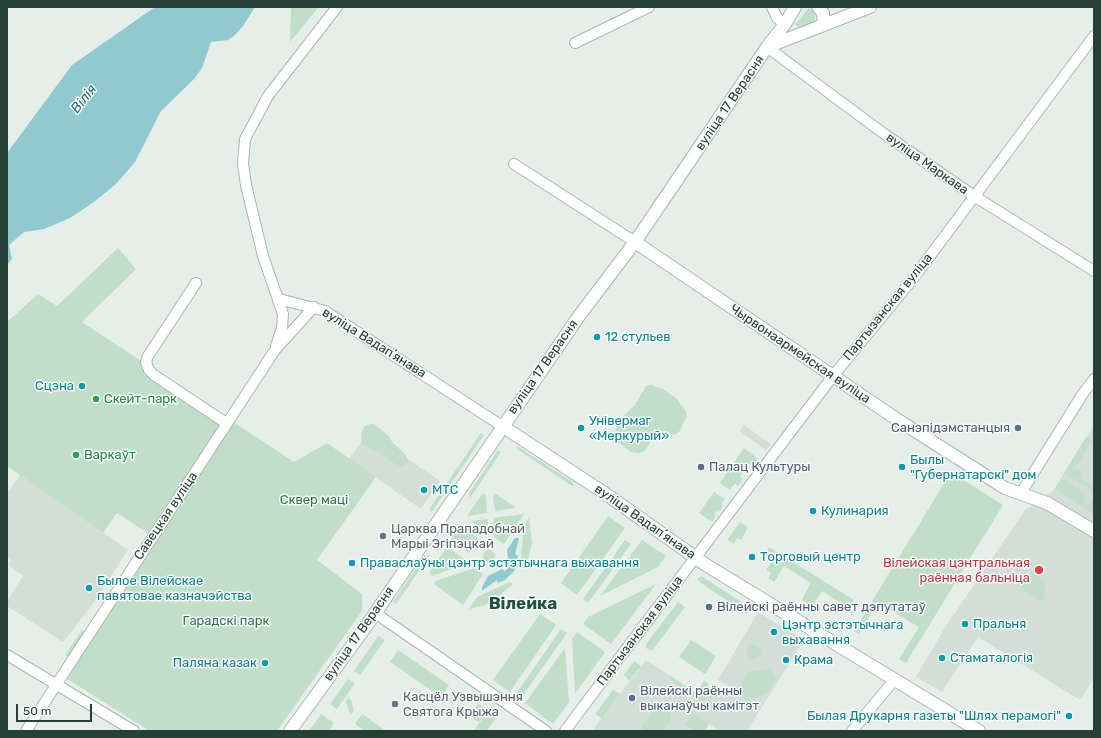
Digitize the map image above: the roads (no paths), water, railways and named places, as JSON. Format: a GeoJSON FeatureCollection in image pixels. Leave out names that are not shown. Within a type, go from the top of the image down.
{"type":"FeatureCollection","features":[{"type":"Feature","properties":{"kind":"street"},"geometry":{"type":"LineString","coordinates":[[275,350],[283,314],[263,256],[246,185],[243,164],[245,139],[268,96],[337,7]]}},
{"type":"Feature","properties":{"kind":"street"},"geometry":{"type":"LineString","coordinates":[[574,43],[649,7]]}},
{"type":"Feature","properties":{"kind":"street"},"geometry":{"type":"LineString","coordinates":[[772,7],[777,18],[786,24]]}},
{"type":"Feature","properties":{"kind":"street","name":"вуліца 17 Верасня"},"geometry":{"type":"LineString","coordinates":[[290,731],[375,612],[579,316],[635,242],[767,47],[786,24],[795,7]]}},
{"type":"Feature","properties":{"kind":"street"},"geometry":{"type":"LineString","coordinates":[[818,7],[822,13],[824,25]]}},
{"type":"Feature","properties":{"kind":"street"},"geometry":{"type":"LineString","coordinates":[[767,47],[870,7]]}},
{"type":"Feature","properties":{"kind":"street","name":"Партызанская вуліца"},"geometry":{"type":"LineString","coordinates":[[566,731],[833,376],[912,280],[1094,36]]}},
{"type":"Feature","properties":{"kind":"street","name":"вуліца Маркава"},"geometry":{"type":"LineString","coordinates":[[767,47],[883,133],[974,196],[1094,271]]}},
{"type":"Feature","properties":{"kind":"street","name":"Чырвонаармейская вуліца"},"geometry":{"type":"LineString","coordinates":[[514,164],[635,242],[833,376],[1005,488],[1047,503],[1094,530]]}},
{"type":"Feature","properties":{"kind":"street"},"geometry":{"type":"LineString","coordinates":[[196,283],[148,356],[146,362],[149,370],[154,375],[226,423]]}},
{"type":"Feature","properties":{"kind":"street","name":"вуліца Вадапʼянава"},"geometry":{"type":"LineString","coordinates":[[279,299],[314,307],[337,318],[603,492],[696,557],[760,599],[979,731]]}},
{"type":"Feature","properties":{"kind":"street","name":"Савецкая вуліца"},"geometry":{"type":"LineString","coordinates":[[26,731],[275,350],[314,307]]}},
{"type":"Feature","properties":{"kind":"street"},"geometry":{"type":"LineString","coordinates":[[1021,493],[1094,378]]}},
{"type":"Feature","properties":{"kind":"street"},"geometry":{"type":"LineString","coordinates":[[375,612],[546,731]]}},
{"type":"Feature","properties":{"kind":"street"},"geometry":{"type":"LineString","coordinates":[[7,655],[134,731]]}},
{"type":"Feature","properties":{"kind":"street"},"geometry":{"type":"LineString","coordinates":[[852,731],[895,679]]}},
{"type":"Feature","properties":{"kind":"water","name":"Вілія"},"geometry":{"type":"Polygon","coordinates":[[[155,7],[255,7],[243,26],[235,35],[228,40],[211,42],[202,68],[194,79],[161,111],[135,162],[116,184],[94,202],[70,218],[44,229],[24,232],[9,245],[12,259],[7,265],[7,153],[72,65],[155,7]]]}},
{"type":"Feature","properties":{"kind":"water"},"geometry":{"type":"Polygon","coordinates":[[[515,538],[519,538],[515,554],[518,556],[514,571],[505,580],[498,583],[497,580],[482,591],[482,587],[488,576],[502,569],[505,571],[509,566],[506,564],[508,557],[507,550],[515,538]]]}},
{"type":"Feature","properties":{"kind":"place","name":"12 стульев"},"geometry":{"type":"Point","coordinates":[597,337]}},
{"type":"Feature","properties":{"kind":"place","name":"Сцэна"},"geometry":{"type":"Point","coordinates":[82,386]}},
{"type":"Feature","properties":{"kind":"place","name":"Скейт-парк"},"geometry":{"type":"Point","coordinates":[96,399]}},
{"type":"Feature","properties":{"kind":"place","name":"Універмаг «Меркурый»"},"geometry":{"type":"Point","coordinates":[581,428]}},
{"type":"Feature","properties":{"kind":"place","name":"Санэпідэмстанцыя"},"geometry":{"type":"Point","coordinates":[1018,428]}},
{"type":"Feature","properties":{"kind":"place","name":"Варкаўт"},"geometry":{"type":"Point","coordinates":[76,455]}},
{"type":"Feature","properties":{"kind":"place","name":"Палац Культуры"},"geometry":{"type":"Point","coordinates":[701,467]}},
{"type":"Feature","properties":{"kind":"place","name":"Былы \"Губернатарскі\" дом"},"geometry":{"type":"Point","coordinates":[902,467]}},
{"type":"Feature","properties":{"kind":"place","name":"МТС"},"geometry":{"type":"Point","coordinates":[424,490]}},
{"type":"Feature","properties":{"kind":"place","name":"Кулинария"},"geometry":{"type":"Point","coordinates":[813,511]}},
{"type":"Feature","properties":{"kind":"place","name":"Царква Прападобнай Марыі Эгіпэцкай"},"geometry":{"type":"Point","coordinates":[383,536]}},
{"type":"Feature","properties":{"kind":"place","name":"Торговый центр"},"geometry":{"type":"Point","coordinates":[752,557]}},
{"type":"Feature","properties":{"kind":"place","name":"Праваслаўны цэнтр эстэтычнага выхавання"},"geometry":{"type":"Point","coordinates":[352,563]}},
{"type":"Feature","properties":{"kind":"place","name":"Вілейская цэнтральная раённая бальніца"},"geometry":{"type":"Point","coordinates":[1039,570]}},
{"type":"Feature","properties":{"kind":"place","name":"Былое Вілейскае павятовае казначэйства"},"geometry":{"type":"Point","coordinates":[89,588]}},
{"type":"Feature","properties":{"kind":"place","name":"Вілейскі раённы савет дэпутатаў"},"geometry":{"type":"Point","coordinates":[709,607]}},
{"type":"Feature","properties":{"kind":"place","name":"Пральня"},"geometry":{"type":"Point","coordinates":[965,624]}},
{"type":"Feature","properties":{"kind":"place","name":"Цэнтр эстэтычнага выхавання"},"geometry":{"type":"Point","coordinates":[774,632]}},
{"type":"Feature","properties":{"kind":"place","name":"Стаматалогія"},"geometry":{"type":"Point","coordinates":[942,658]}},
{"type":"Feature","properties":{"kind":"place","name":"Крама"},"geometry":{"type":"Point","coordinates":[786,660]}},
{"type":"Feature","properties":{"kind":"place","name":"Паляна казак"},"geometry":{"type":"Point","coordinates":[265,663]}},
{"type":"Feature","properties":{"kind":"place","name":"Вілейскі раённы выканаўчы камітэт"},"geometry":{"type":"Point","coordinates":[632,698]}},
{"type":"Feature","properties":{"kind":"place","name":"Касцёл Узвышэння Святога Крыжа"},"geometry":{"type":"Point","coordinates":[395,704]}},
{"type":"Feature","properties":{"kind":"place","name":"Былая Друкарня газеты \"Шлях перамогі\""},"geometry":{"type":"Point","coordinates":[1069,716]}},
{"type":"Feature","properties":{"kind":"district","name":"Вілейка"},"geometry":{"type":"Point","coordinates":[523,604]}},
{"type":"Feature","properties":{"kind":"park label","name":"Сквер маці"},"geometry":{"type":"Point","coordinates":[314,500]}},
{"type":"Feature","properties":{"kind":"park label","name":"Гарадскі парк"},"geometry":{"type":"Point","coordinates":[226,621]}}]}
